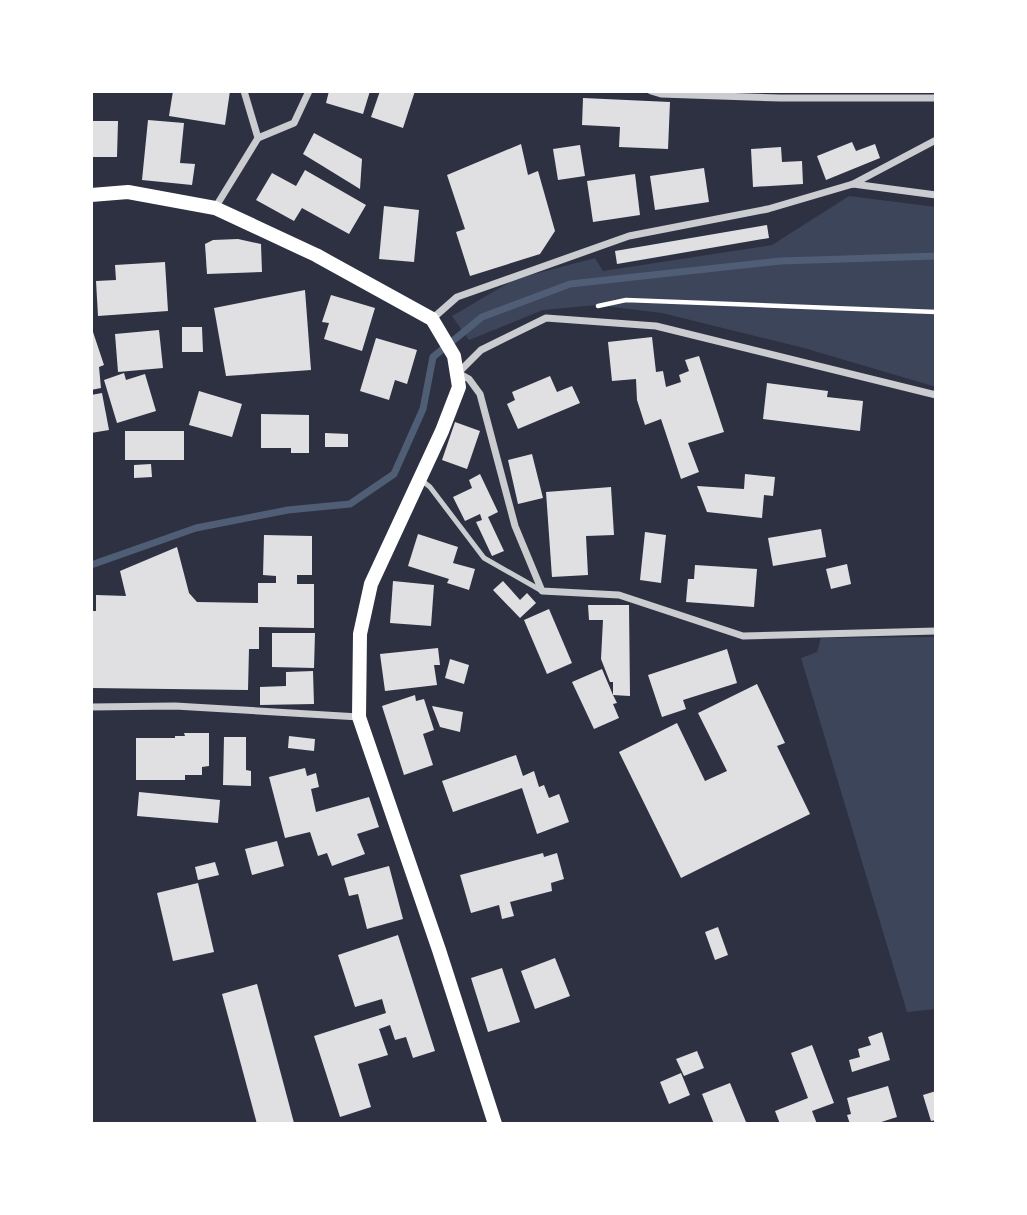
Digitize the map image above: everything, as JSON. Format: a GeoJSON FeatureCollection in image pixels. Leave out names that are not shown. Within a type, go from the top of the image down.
{"type":"FeatureCollection","features":[{"type":"Feature","properties":{"kind":"main road"},"geometry":{"type":"LineString","coordinates":[[91,195],[128,192],[215,208],[316,255],[435,324],[454,355],[459,387],[371,584],[360,634],[359,717],[495,1124]]}},
{"type":"Feature","properties":{"kind":"street"},"geometry":{"type":"LineString","coordinates":[[244,91],[258,138]]}},
{"type":"Feature","properties":{"kind":"street"},"geometry":{"type":"LineString","coordinates":[[215,208],[258,138],[295,123],[309,91]]}},
{"type":"Feature","properties":{"kind":"street"},"geometry":{"type":"LineString","coordinates":[[651,91],[661,94],[780,98],[936,98]]}},
{"type":"Feature","properties":{"kind":"street"},"geometry":{"type":"LineString","coordinates":[[435,324],[457,298],[629,236],[768,209],[853,184],[936,140]]}},
{"type":"Feature","properties":{"kind":"street"},"geometry":{"type":"LineString","coordinates":[[853,184],[936,195]]}},
{"type":"Feature","properties":{"kind":"street"},"geometry":{"type":"LineString","coordinates":[[936,394],[656,326],[546,318],[481,350],[458,373],[470,379],[480,394],[515,526],[542,591],[619,595],[743,636],[936,631]]}},
{"type":"Feature","properties":{"kind":"street"},"geometry":{"type":"LineString","coordinates":[[91,707],[175,706],[359,717]]}},
{"type":"Feature","properties":{"kind":"lane"},"geometry":{"type":"LineString","coordinates":[[419,479],[430,488],[484,558],[542,591]]}},
{"type":"Feature","properties":{"kind":"path"},"geometry":{"type":"LineString","coordinates":[[586,309],[626,300],[936,312]]}},
{"type":"Feature","properties":{"kind":"shaded area"},"geometry":{"type":"Polygon","coordinates":[[[849,196],[936,207],[936,387],[804,348],[662,313],[597,305],[543,310],[469,340],[452,316],[515,279],[595,258],[603,271],[772,245],[849,196]]]}},
{"type":"Feature","properties":{"kind":"shaded area"},"geometry":{"type":"Polygon","coordinates":[[[936,637],[936,1009],[907,1012],[801,658],[817,652],[821,638],[936,637]]]}},
{"type":"Feature","properties":{"kind":"building"},"geometry":{"type":"Polygon","coordinates":[[[173,91],[230,91],[225,125],[169,116],[173,91]]]}},
{"type":"Feature","properties":{"kind":"building"},"geometry":{"type":"Polygon","coordinates":[[[329,91],[370,91],[363,114],[326,103],[329,91]]]}},
{"type":"Feature","properties":{"kind":"building"},"geometry":{"type":"Polygon","coordinates":[[[380,91],[415,91],[403,128],[371,117],[380,91]]]}},
{"type":"Feature","properties":{"kind":"building"},"geometry":{"type":"Polygon","coordinates":[[[583,98],[670,102],[668,149],[619,147],[620,127],[582,125],[583,98]]]}},
{"type":"Feature","properties":{"kind":"building"},"geometry":{"type":"Polygon","coordinates":[[[148,120],[184,123],[180,163],[195,164],[192,185],[142,180],[148,120]]]}},
{"type":"Feature","properties":{"kind":"building"},"geometry":{"type":"Polygon","coordinates":[[[91,121],[118,121],[117,157],[91,157],[91,121]]]}},
{"type":"Feature","properties":{"kind":"building"},"geometry":{"type":"Polygon","coordinates":[[[314,133],[362,159],[360,189],[303,154],[314,133]]]}},
{"type":"Feature","properties":{"kind":"building"},"geometry":{"type":"Polygon","coordinates":[[[852,142],[856,151],[875,144],[880,158],[826,180],[817,156],[852,142]]]}},
{"type":"Feature","properties":{"kind":"building"},"geometry":{"type":"Polygon","coordinates":[[[521,144],[528,175],[538,171],[555,231],[540,254],[470,276],[456,232],[465,229],[447,175],[521,144]]]}},
{"type":"Feature","properties":{"kind":"building"},"geometry":{"type":"Polygon","coordinates":[[[580,145],[585,176],[558,180],[553,149],[580,145]]]}},
{"type":"Feature","properties":{"kind":"building"},"geometry":{"type":"Polygon","coordinates":[[[781,147],[782,162],[802,161],[803,184],[753,187],[751,149],[781,147]]]}},
{"type":"Feature","properties":{"kind":"building"},"geometry":{"type":"Polygon","coordinates":[[[704,168],[709,202],[655,210],[650,176],[704,168]]]}},
{"type":"Feature","properties":{"kind":"building"},"geometry":{"type":"Polygon","coordinates":[[[305,170],[366,205],[349,234],[302,208],[294,221],[256,200],[272,173],[296,186],[305,170]]]}},
{"type":"Feature","properties":{"kind":"building"},"geometry":{"type":"Polygon","coordinates":[[[635,174],[640,215],[593,222],[587,181],[635,174]]]}},
{"type":"Feature","properties":{"kind":"building"},"geometry":{"type":"Polygon","coordinates":[[[384,206],[419,210],[414,262],[379,259],[384,206]]]}},
{"type":"Feature","properties":{"kind":"building"},"geometry":{"type":"Polygon","coordinates":[[[767,225],[769,238],[617,264],[615,251],[767,225]]]}},
{"type":"Feature","properties":{"kind":"building"},"geometry":{"type":"Polygon","coordinates":[[[238,239],[261,244],[262,272],[207,274],[205,244],[213,240],[238,239]]]}},
{"type":"Feature","properties":{"kind":"building"},"geometry":{"type":"Polygon","coordinates":[[[165,262],[168,311],[98,316],[96,281],[116,280],[115,265],[165,262]]]}},
{"type":"Feature","properties":{"kind":"building"},"geometry":{"type":"Polygon","coordinates":[[[305,290],[311,370],[226,376],[214,308],[305,290]]]}},
{"type":"Feature","properties":{"kind":"building"},"geometry":{"type":"Polygon","coordinates":[[[331,295],[375,308],[362,351],[324,339],[329,323],[322,322],[331,295]]]}},
{"type":"Feature","properties":{"kind":"building"},"geometry":{"type":"Polygon","coordinates":[[[182,327],[202,327],[203,352],[182,352],[182,327]]]}},
{"type":"Feature","properties":{"kind":"building"},"geometry":{"type":"Polygon","coordinates":[[[92,329],[104,365],[99,367],[101,388],[91,390],[92,329]]]}},
{"type":"Feature","properties":{"kind":"building"},"geometry":{"type":"Polygon","coordinates":[[[159,330],[163,368],[118,372],[115,334],[159,330]]]}},
{"type":"Feature","properties":{"kind":"building"},"geometry":{"type":"Polygon","coordinates":[[[652,337],[656,372],[663,371],[666,387],[681,382],[679,375],[689,371],[685,360],[699,356],[724,432],[688,443],[699,472],[681,479],[661,419],[645,425],[637,400],[636,379],[612,381],[608,342],[652,337]]]}},
{"type":"Feature","properties":{"kind":"building"},"geometry":{"type":"Polygon","coordinates":[[[376,338],[417,350],[407,384],[395,380],[389,400],[360,391],[376,338]]]}},
{"type":"Feature","properties":{"kind":"building"},"geometry":{"type":"Polygon","coordinates":[[[124,373],[126,380],[145,374],[156,411],[117,423],[104,380],[124,373]]]}},
{"type":"Feature","properties":{"kind":"building"},"geometry":{"type":"Polygon","coordinates":[[[550,376],[557,392],[572,386],[580,403],[518,429],[507,404],[515,400],[512,392],[550,376]]]}},
{"type":"Feature","properties":{"kind":"building"},"geometry":{"type":"Polygon","coordinates":[[[767,383],[828,391],[827,397],[863,401],[860,431],[763,419],[767,383]]]}},
{"type":"Feature","properties":{"kind":"building"},"geometry":{"type":"Polygon","coordinates":[[[199,391],[242,404],[232,437],[189,425],[199,391]]]}},
{"type":"Feature","properties":{"kind":"building"},"geometry":{"type":"Polygon","coordinates":[[[102,393],[109,430],[91,433],[91,395],[102,393]]]}},
{"type":"Feature","properties":{"kind":"building"},"geometry":{"type":"Polygon","coordinates":[[[261,414],[309,415],[309,453],[291,453],[291,448],[261,448],[261,414]]]}},
{"type":"Feature","properties":{"kind":"building"},"geometry":{"type":"Polygon","coordinates":[[[455,422],[480,431],[467,469],[442,460],[455,422]]]}},
{"type":"Feature","properties":{"kind":"building"},"geometry":{"type":"Polygon","coordinates":[[[125,431],[184,431],[184,460],[125,460],[125,431]]]}},
{"type":"Feature","properties":{"kind":"building"},"geometry":{"type":"Polygon","coordinates":[[[325,433],[348,434],[348,447],[325,447],[325,433]]]}},
{"type":"Feature","properties":{"kind":"building"},"geometry":{"type":"Polygon","coordinates":[[[532,454],[543,498],[518,504],[508,460],[532,454]]]}},
{"type":"Feature","properties":{"kind":"building"},"geometry":{"type":"Polygon","coordinates":[[[151,464],[152,477],[134,478],[134,465],[151,464]]]}},
{"type":"Feature","properties":{"kind":"building"},"geometry":{"type":"Polygon","coordinates":[[[480,474],[498,512],[488,517],[504,551],[492,556],[476,522],[482,520],[480,514],[465,521],[453,497],[472,488],[469,480],[480,474]]]}},
{"type":"Feature","properties":{"kind":"building"},"geometry":{"type":"Polygon","coordinates":[[[745,474],[775,477],[773,496],[764,495],[762,518],[707,512],[697,486],[744,489],[745,474]]]}},
{"type":"Feature","properties":{"kind":"building"},"geometry":{"type":"Polygon","coordinates":[[[611,487],[614,535],[586,536],[588,575],[552,577],[546,492],[611,487]]]}},
{"type":"Feature","properties":{"kind":"building"},"geometry":{"type":"Polygon","coordinates":[[[821,529],[826,557],[773,566],[768,538],[821,529]]]}},
{"type":"Feature","properties":{"kind":"building"},"geometry":{"type":"Polygon","coordinates":[[[645,532],[666,535],[661,583],[640,580],[645,532]]]}},
{"type":"Feature","properties":{"kind":"building"},"geometry":{"type":"Polygon","coordinates":[[[418,534],[458,547],[453,563],[475,569],[469,590],[447,583],[449,579],[408,566],[418,534]]]}},
{"type":"Feature","properties":{"kind":"building"},"geometry":{"type":"Polygon","coordinates":[[[264,535],[312,536],[312,575],[297,575],[297,584],[314,584],[314,628],[259,627],[259,649],[249,649],[248,690],[91,688],[91,611],[96,611],[96,595],[126,596],[120,571],[177,547],[189,593],[197,602],[258,603],[258,583],[276,583],[276,576],[263,575],[264,535]]]}},
{"type":"Feature","properties":{"kind":"building"},"geometry":{"type":"Polygon","coordinates":[[[847,564],[851,584],[831,589],[826,569],[847,564]]]}},
{"type":"Feature","properties":{"kind":"building"},"geometry":{"type":"Polygon","coordinates":[[[695,565],[757,569],[754,607],[686,602],[688,579],[694,579],[695,565]]]}},
{"type":"Feature","properties":{"kind":"building"},"geometry":{"type":"Polygon","coordinates":[[[393,581],[434,585],[431,626],[390,623],[393,581]]]}},
{"type":"Feature","properties":{"kind":"building"},"geometry":{"type":"Polygon","coordinates":[[[503,581],[520,600],[527,593],[536,603],[520,618],[493,590],[503,581]]]}},
{"type":"Feature","properties":{"kind":"building"},"geometry":{"type":"Polygon","coordinates":[[[588,605],[629,605],[630,696],[613,695],[613,682],[610,682],[601,659],[603,620],[589,620],[588,605]]]}},
{"type":"Feature","properties":{"kind":"building"},"geometry":{"type":"Polygon","coordinates":[[[549,609],[572,663],[547,674],[524,620],[549,609]]]}},
{"type":"Feature","properties":{"kind":"building"},"geometry":{"type":"Polygon","coordinates":[[[272,633],[315,633],[314,668],[272,667],[272,633]]]}},
{"type":"Feature","properties":{"kind":"building"},"geometry":{"type":"Polygon","coordinates":[[[438,648],[440,665],[434,665],[437,685],[385,691],[380,654],[438,648]]]}},
{"type":"Feature","properties":{"kind":"building"},"geometry":{"type":"Polygon","coordinates":[[[727,649],[737,683],[683,700],[686,709],[662,717],[648,675],[727,649]]]}},
{"type":"Feature","properties":{"kind":"building"},"geometry":{"type":"Polygon","coordinates":[[[450,659],[469,665],[464,684],[445,678],[450,659]]]}},
{"type":"Feature","properties":{"kind":"building"},"geometry":{"type":"Polygon","coordinates":[[[602,669],[617,703],[613,704],[619,718],[594,729],[572,682],[602,669]]]}},
{"type":"Feature","properties":{"kind":"building"},"geometry":{"type":"Polygon","coordinates":[[[313,671],[314,704],[260,705],[260,687],[286,686],[286,672],[313,671]]]}},
{"type":"Feature","properties":{"kind":"building"},"geometry":{"type":"Polygon","coordinates":[[[757,684],[785,743],[777,746],[810,814],[681,878],[619,752],[677,723],[705,781],[727,771],[698,713],[757,684]]]}},
{"type":"Feature","properties":{"kind":"building"},"geometry":{"type":"Polygon","coordinates":[[[415,695],[416,701],[424,699],[434,730],[423,734],[433,765],[404,775],[382,706],[415,695]]]}},
{"type":"Feature","properties":{"kind":"building"},"geometry":{"type":"Polygon","coordinates":[[[432,706],[463,712],[460,732],[440,727],[432,706]]]}},
{"type":"Feature","properties":{"kind":"building"},"geometry":{"type":"Polygon","coordinates":[[[184,733],[209,733],[209,766],[202,767],[202,775],[185,775],[185,780],[136,780],[136,738],[175,738],[185,736],[184,733]]]}},
{"type":"Feature","properties":{"kind":"building"},"geometry":{"type":"Polygon","coordinates":[[[289,736],[315,739],[314,751],[288,748],[289,736]]]}},
{"type":"Feature","properties":{"kind":"building"},"geometry":{"type":"Polygon","coordinates":[[[224,737],[246,737],[246,770],[251,771],[251,786],[223,785],[224,737]]]}},
{"type":"Feature","properties":{"kind":"building"},"geometry":{"type":"Polygon","coordinates":[[[516,755],[523,776],[534,771],[539,787],[544,785],[549,798],[559,794],[569,822],[537,834],[522,788],[453,812],[442,781],[516,755]]]}},
{"type":"Feature","properties":{"kind":"building"},"geometry":{"type":"Polygon","coordinates":[[[305,768],[307,776],[316,773],[319,787],[311,789],[316,812],[369,797],[379,827],[357,834],[365,854],[332,866],[327,853],[318,856],[310,832],[285,838],[269,777],[305,768]]]}},
{"type":"Feature","properties":{"kind":"building"},"geometry":{"type":"Polygon","coordinates":[[[139,792],[220,800],[218,823],[137,816],[139,792]]]}},
{"type":"Feature","properties":{"kind":"building"},"geometry":{"type":"Polygon","coordinates":[[[277,841],[284,866],[252,875],[245,849],[277,841]]]}},
{"type":"Feature","properties":{"kind":"building"},"geometry":{"type":"Polygon","coordinates":[[[543,853],[544,857],[557,853],[564,879],[551,883],[552,891],[510,902],[514,916],[502,919],[499,905],[471,913],[460,875],[543,853]]]}},
{"type":"Feature","properties":{"kind":"building"},"geometry":{"type":"Polygon","coordinates":[[[215,862],[219,875],[198,880],[195,867],[215,862]]]}},
{"type":"Feature","properties":{"kind":"building"},"geometry":{"type":"Polygon","coordinates":[[[389,866],[403,919],[367,929],[358,894],[349,896],[344,878],[389,866]]]}},
{"type":"Feature","properties":{"kind":"building"},"geometry":{"type":"Polygon","coordinates":[[[198,883],[214,952],[173,961],[157,893],[198,883]]]}},
{"type":"Feature","properties":{"kind":"building"},"geometry":{"type":"Polygon","coordinates":[[[718,927],[728,955],[715,960],[705,932],[718,927]]]}},
{"type":"Feature","properties":{"kind":"building"},"geometry":{"type":"Polygon","coordinates":[[[398,935],[435,1051],[413,1058],[406,1037],[395,1040],[390,1025],[379,1029],[388,1055],[358,1064],[371,1107],[340,1117],[314,1036],[386,1013],[382,999],[355,1007],[338,955],[398,935]]]}},
{"type":"Feature","properties":{"kind":"building"},"geometry":{"type":"Polygon","coordinates":[[[555,958],[570,996],[535,1009],[521,971],[555,958]]]}},
{"type":"Feature","properties":{"kind":"building"},"geometry":{"type":"Polygon","coordinates":[[[502,968],[520,1022],[488,1032],[471,978],[502,968]]]}},
{"type":"Feature","properties":{"kind":"building"},"geometry":{"type":"Polygon","coordinates":[[[257,984],[294,1123],[291,1124],[257,1124],[222,994],[257,984]]]}},
{"type":"Feature","properties":{"kind":"building"},"geometry":{"type":"Polygon","coordinates":[[[882,1032],[890,1060],[852,1072],[849,1060],[860,1057],[858,1049],[871,1045],[868,1037],[882,1032]]]}},
{"type":"Feature","properties":{"kind":"building"},"geometry":{"type":"Polygon","coordinates":[[[812,1045],[834,1103],[812,1111],[817,1124],[780,1124],[775,1111],[808,1098],[791,1053],[812,1045]]]}},
{"type":"Feature","properties":{"kind":"building"},"geometry":{"type":"Polygon","coordinates":[[[697,1051],[704,1068],[684,1076],[676,1059],[697,1051]]]}},
{"type":"Feature","properties":{"kind":"building"},"geometry":{"type":"Polygon","coordinates":[[[681,1073],[690,1095],[669,1104],[660,1082],[681,1073]]]}},
{"type":"Feature","properties":{"kind":"building"},"geometry":{"type":"Polygon","coordinates":[[[730,1083],[746,1122],[714,1124],[702,1094],[730,1083]]]}},
{"type":"Feature","properties":{"kind":"building"},"geometry":{"type":"Polygon","coordinates":[[[888,1086],[897,1117],[875,1124],[850,1124],[847,1115],[851,1114],[847,1098],[888,1086]]]}},
{"type":"Feature","properties":{"kind":"building"},"geometry":{"type":"Polygon","coordinates":[[[936,1091],[936,1120],[931,1121],[923,1095],[936,1091]]]}},
{"type":"Feature","properties":{"kind":"waterway"},"geometry":{"type":"LineString","coordinates":[[91,565],[196,528],[288,510],[350,504],[394,474],[423,409],[433,357],[482,317],[570,284],[781,261],[936,256]]}}]}
